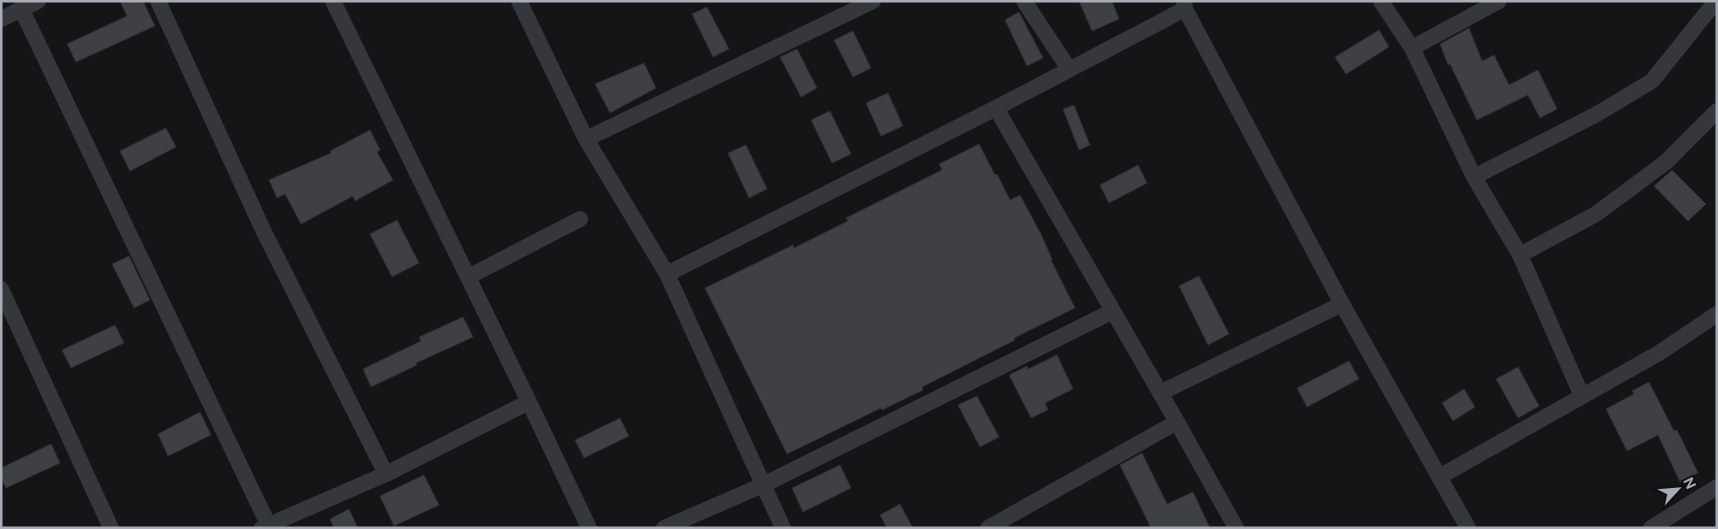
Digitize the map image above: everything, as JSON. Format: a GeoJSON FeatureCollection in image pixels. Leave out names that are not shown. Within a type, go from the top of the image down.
{"type":"FeatureCollection","features":[{"type":"Feature","properties":{"kind":"street"},"geometry":{"type":"LineString","coordinates":[[1,19],[38,1]]}},
{"type":"Feature","properties":{"kind":"street"},"geometry":{"type":"LineString","coordinates":[[158,1],[264,232],[386,474]]}},
{"type":"Feature","properties":{"kind":"street"},"geometry":{"type":"LineString","coordinates":[[333,1],[589,528]]}},
{"type":"Feature","properties":{"kind":"street"},"geometry":{"type":"LineString","coordinates":[[519,1],[586,139],[666,274],[783,528]]}},
{"type":"Feature","properties":{"kind":"street"},"geometry":{"type":"LineString","coordinates":[[586,139],[873,1]]}},
{"type":"Feature","properties":{"kind":"street"},"geometry":{"type":"LineString","coordinates":[[1024,1],[1069,69]]}},
{"type":"Feature","properties":{"kind":"street"},"geometry":{"type":"LineString","coordinates":[[1381,1],[1412,48],[1474,177],[1520,255],[1582,396]]}},
{"type":"Feature","properties":{"kind":"street"},"geometry":{"type":"LineString","coordinates":[[1412,48],[1499,1]]}},
{"type":"Feature","properties":{"kind":"street"},"geometry":{"type":"LineString","coordinates":[[1474,177],[1597,114],[1652,81],[1716,1]]}},
{"type":"Feature","properties":{"kind":"street"},"geometry":{"type":"LineString","coordinates":[[666,274],[996,108],[1184,5],[1342,304],[1468,528]]}},
{"type":"Feature","properties":{"kind":"street"},"geometry":{"type":"LineString","coordinates":[[21,8],[265,526],[386,474],[529,402]]}},
{"type":"Feature","properties":{"kind":"street"},"geometry":{"type":"LineString","coordinates":[[996,108],[1236,528]]}},
{"type":"Feature","properties":{"kind":"street"},"geometry":{"type":"LineString","coordinates":[[1520,255],[1596,214],[1666,162],[1717,111]]}},
{"type":"Feature","properties":{"kind":"street"},"geometry":{"type":"LineString","coordinates":[[468,278],[580,219]]}},
{"type":"Feature","properties":{"kind":"street"},"geometry":{"type":"LineString","coordinates":[[1,289],[111,528]]}},
{"type":"Feature","properties":{"kind":"street"},"geometry":{"type":"LineString","coordinates":[[1160,393],[1342,304]]}},
{"type":"Feature","properties":{"kind":"street"},"geometry":{"type":"LineString","coordinates":[[664,528],[763,485],[1113,311]]}},
{"type":"Feature","properties":{"kind":"street"},"geometry":{"type":"LineString","coordinates":[[1439,477],[1659,353],[1717,314]]}},
{"type":"Feature","properties":{"kind":"street"},"geometry":{"type":"LineString","coordinates":[[988,528],[1177,422]]}},
{"type":"Feature","properties":{"kind":"street"},"geometry":{"type":"LineString","coordinates":[[1651,528],[1717,487]]}},
{"type":"Feature","properties":{"kind":"building"},"geometry":{"type":"Polygon","coordinates":[[[120,1],[143,1],[155,26],[76,62],[67,44],[127,16],[120,1]]]}},
{"type":"Feature","properties":{"kind":"building"},"geometry":{"type":"Polygon","coordinates":[[[1079,1],[1112,1],[1119,19],[1092,31],[1079,1]]]}},
{"type":"Feature","properties":{"kind":"building"},"geometry":{"type":"Polygon","coordinates":[[[707,7],[729,49],[713,57],[692,14],[707,7]]]}},
{"type":"Feature","properties":{"kind":"building"},"geometry":{"type":"Polygon","coordinates":[[[1019,12],[1043,58],[1027,66],[1005,20],[1019,12]]]}},
{"type":"Feature","properties":{"kind":"building"},"geometry":{"type":"Polygon","coordinates":[[[1469,28],[1482,61],[1494,55],[1509,85],[1538,70],[1557,109],[1540,118],[1528,95],[1477,120],[1450,64],[1448,65],[1440,44],[1469,28]]]}},
{"type":"Feature","properties":{"kind":"building"},"geometry":{"type":"Polygon","coordinates":[[[1379,30],[1389,47],[1346,74],[1335,57],[1379,30]]]}},
{"type":"Feature","properties":{"kind":"building"},"geometry":{"type":"Polygon","coordinates":[[[853,31],[871,68],[853,77],[834,40],[853,31]]]}},
{"type":"Feature","properties":{"kind":"building"},"geometry":{"type":"Polygon","coordinates":[[[797,49],[817,88],[801,97],[780,57],[797,49]]]}},
{"type":"Feature","properties":{"kind":"building"},"geometry":{"type":"Polygon","coordinates":[[[644,63],[656,88],[610,113],[595,84],[644,63]]]}},
{"type":"Feature","properties":{"kind":"building"},"geometry":{"type":"Polygon","coordinates":[[[888,93],[903,126],[881,136],[866,103],[888,93]]]}},
{"type":"Feature","properties":{"kind":"building"},"geometry":{"type":"Polygon","coordinates":[[[1074,105],[1090,145],[1079,150],[1063,109],[1074,105]]]}},
{"type":"Feature","properties":{"kind":"building"},"geometry":{"type":"Polygon","coordinates":[[[830,111],[851,154],[832,163],[811,120],[830,111]]]}},
{"type":"Feature","properties":{"kind":"building"},"geometry":{"type":"Polygon","coordinates":[[[166,128],[176,147],[130,171],[120,151],[166,128]]]}},
{"type":"Feature","properties":{"kind":"building"},"geometry":{"type":"Polygon","coordinates":[[[370,130],[380,150],[377,152],[393,180],[355,201],[353,196],[301,224],[285,194],[277,198],[269,180],[331,153],[330,151],[370,130]]]}},
{"type":"Feature","properties":{"kind":"building"},"geometry":{"type":"Polygon","coordinates":[[[979,144],[1010,200],[1020,195],[1041,234],[1051,260],[1075,308],[922,387],[923,390],[882,410],[881,408],[787,454],[705,288],[793,245],[794,248],[848,221],[846,218],[942,170],[939,164],[979,144]]]}},
{"type":"Feature","properties":{"kind":"building"},"geometry":{"type":"Polygon","coordinates":[[[746,145],[767,189],[749,198],[728,153],[746,145]]]}},
{"type":"Feature","properties":{"kind":"building"},"geometry":{"type":"Polygon","coordinates":[[[1138,165],[1147,183],[1109,203],[1100,185],[1138,165]]]}},
{"type":"Feature","properties":{"kind":"building"},"geometry":{"type":"Polygon","coordinates":[[[1672,170],[1706,204],[1688,221],[1654,186],[1672,170]]]}},
{"type":"Feature","properties":{"kind":"building"},"geometry":{"type":"Polygon","coordinates":[[[397,220],[419,263],[392,277],[370,234],[397,220]]]}},
{"type":"Feature","properties":{"kind":"building"},"geometry":{"type":"Polygon","coordinates":[[[129,256],[150,300],[134,308],[112,264],[129,256]]]}},
{"type":"Feature","properties":{"kind":"building"},"geometry":{"type":"Polygon","coordinates":[[[1199,276],[1229,334],[1208,345],[1179,286],[1199,276]]]}},
{"type":"Feature","properties":{"kind":"building"},"geometry":{"type":"Polygon","coordinates":[[[463,317],[473,337],[416,363],[417,365],[371,387],[363,369],[421,341],[419,337],[463,317]]]}},
{"type":"Feature","properties":{"kind":"building"},"geometry":{"type":"Polygon","coordinates":[[[115,325],[124,343],[71,368],[62,350],[115,325]]]}},
{"type":"Feature","properties":{"kind":"building"},"geometry":{"type":"Polygon","coordinates":[[[1057,355],[1073,389],[1045,403],[1048,410],[1031,418],[1009,375],[1027,366],[1028,369],[1057,355]]]}},
{"type":"Feature","properties":{"kind":"building"},"geometry":{"type":"Polygon","coordinates":[[[1349,361],[1359,379],[1307,407],[1297,388],[1349,361]]]}},
{"type":"Feature","properties":{"kind":"building"},"geometry":{"type":"Polygon","coordinates":[[[1518,367],[1539,406],[1518,418],[1496,379],[1518,367]]]}},
{"type":"Feature","properties":{"kind":"building"},"geometry":{"type":"Polygon","coordinates":[[[1649,382],[1674,431],[1677,430],[1698,473],[1680,482],[1658,435],[1627,451],[1606,409],[1634,394],[1632,391],[1649,382]]]}},
{"type":"Feature","properties":{"kind":"building"},"geometry":{"type":"Polygon","coordinates":[[[1464,389],[1475,407],[1453,421],[1442,403],[1464,389]]]}},
{"type":"Feature","properties":{"kind":"building"},"geometry":{"type":"Polygon","coordinates":[[[977,396],[999,437],[980,447],[958,405],[977,396]]]}},
{"type":"Feature","properties":{"kind":"building"},"geometry":{"type":"Polygon","coordinates":[[[200,412],[211,435],[168,456],[158,434],[200,412]]]}},
{"type":"Feature","properties":{"kind":"building"},"geometry":{"type":"Polygon","coordinates":[[[620,418],[629,436],[584,458],[575,440],[620,418]]]}},
{"type":"Feature","properties":{"kind":"building"},"geometry":{"type":"Polygon","coordinates":[[[51,444],[60,463],[6,488],[1,479],[1,468],[51,444]]]}},
{"type":"Feature","properties":{"kind":"building"},"geometry":{"type":"Polygon","coordinates":[[[1142,453],[1167,504],[1193,492],[1210,528],[1151,528],[1120,465],[1142,453]]]}},
{"type":"Feature","properties":{"kind":"building"},"geometry":{"type":"Polygon","coordinates":[[[840,465],[851,488],[803,512],[792,488],[840,465]]]}},
{"type":"Feature","properties":{"kind":"building"},"geometry":{"type":"Polygon","coordinates":[[[424,475],[439,505],[394,526],[380,496],[424,475]]]}},
{"type":"Feature","properties":{"kind":"building"},"geometry":{"type":"Polygon","coordinates":[[[900,504],[913,528],[887,528],[880,515],[900,504]]]}},
{"type":"Feature","properties":{"kind":"building"},"geometry":{"type":"Polygon","coordinates":[[[349,509],[358,528],[334,528],[330,519],[349,509]]]}}]}
